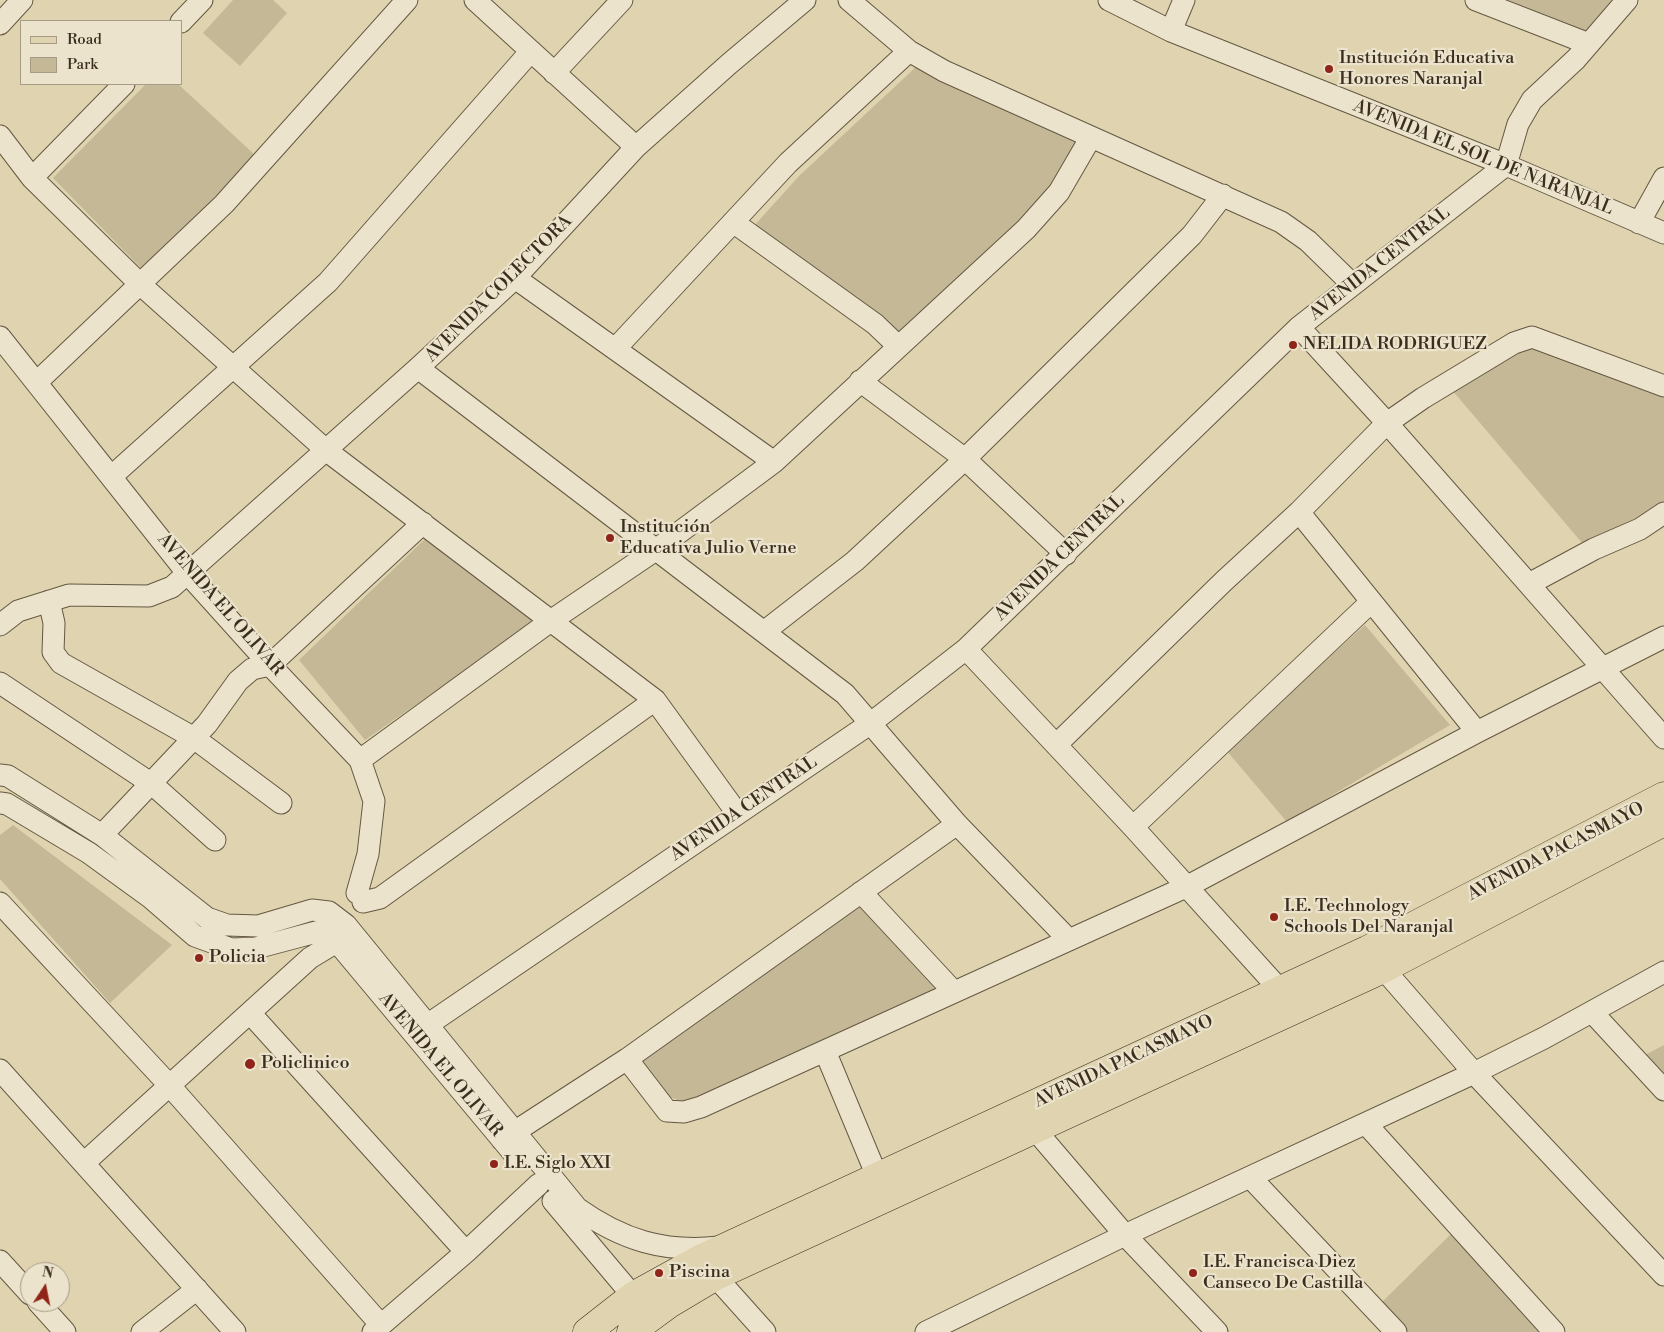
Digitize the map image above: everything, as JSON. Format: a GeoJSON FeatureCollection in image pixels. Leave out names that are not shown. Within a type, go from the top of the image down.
{"type":"FeatureCollection","features":[{"type":"Feature","properties":{"kind":"main road","name":"AVENIDA PACASMAYO"},"geometry":{"type":"LineString","coordinates":[[708,1268],[728,1246],[876,1176],[1027,1120],[1281,990],[1375,960],[1664,796]]}},
{"type":"Feature","properties":{"kind":"main road","name":"AVENIDA PACASMAYO"},"geometry":{"type":"LineString","coordinates":[[599,1329],[634,1296],[708,1268],[1375,960],[1664,822]]}},
{"type":"Feature","properties":{"kind":"main road"},"geometry":{"type":"LineString","coordinates":[[631,1332],[669,1304],[708,1268]]}},
{"type":"Feature","properties":{"kind":"street"},"geometry":{"type":"LineString","coordinates":[[0,24],[22,0]]}},
{"type":"Feature","properties":{"kind":"street"},"geometry":{"type":"LineString","coordinates":[[182,21],[202,0]]}},
{"type":"Feature","properties":{"kind":"street"},"geometry":{"type":"LineString","coordinates":[[37,382],[224,204],[407,0]]}},
{"type":"Feature","properties":{"kind":"street"},"geometry":{"type":"LineString","coordinates":[[475,0],[636,147]]}},
{"type":"Feature","properties":{"kind":"street"},"geometry":{"type":"LineString","coordinates":[[554,73],[622,0]]}},
{"type":"Feature","properties":{"kind":"street","name":"AVENIDA COLECTORA"},"geometry":{"type":"LineString","coordinates":[[0,625],[18,611],[69,595],[149,596],[172,587],[327,450],[515,278],[636,147],[729,64],[805,0]]}},
{"type":"Feature","properties":{"kind":"street"},"geometry":{"type":"LineString","coordinates":[[849,0],[909,51],[944,71],[1281,222],[1308,241],[1352,284]]}},
{"type":"Feature","properties":{"kind":"street","name":"AVENIDA EL SOL DE NARANJAL"},"geometry":{"type":"LineString","coordinates":[[1109,0],[1171,31],[1506,166],[1664,233]]}},
{"type":"Feature","properties":{"kind":"street"},"geometry":{"type":"LineString","coordinates":[[1171,31],[1184,0]]}},
{"type":"Feature","properties":{"kind":"street"},"geometry":{"type":"LineString","coordinates":[[1476,0],[1589,44]]}},
{"type":"Feature","properties":{"kind":"street"},"geometry":{"type":"LineString","coordinates":[[1506,166],[1518,124],[1532,100],[1589,44],[1627,0]]}},
{"type":"Feature","properties":{"kind":"street"},"geometry":{"type":"LineString","coordinates":[[616,348],[788,164],[909,51]]}},
{"type":"Feature","properties":{"kind":"street"},"geometry":{"type":"LineString","coordinates":[[112,476],[328,282],[531,52]]}},
{"type":"Feature","properties":{"kind":"street"},"geometry":{"type":"LineString","coordinates":[[32,178],[123,85]]}},
{"type":"Feature","properties":{"kind":"street"},"geometry":{"type":"LineString","coordinates":[[0,136],[32,178],[141,285],[327,450],[655,700],[737,813]]}},
{"type":"Feature","properties":{"kind":"street"},"geometry":{"type":"LineString","coordinates":[[360,760],[552,620],[657,549],[774,462],[1026,229],[1059,192],[1091,137]]}},
{"type":"Feature","properties":{"kind":"street","name":"AVENIDA CENTRAL"},"geometry":{"type":"LineString","coordinates":[[421,1030],[870,723],[966,649],[1299,327],[1506,166]]}},
{"type":"Feature","properties":{"kind":"street"},"geometry":{"type":"LineString","coordinates":[[1639,222],[1664,178]]}},
{"type":"Feature","properties":{"kind":"street"},"geometry":{"type":"LineString","coordinates":[[765,631],[855,561],[965,460],[1192,235],[1223,195]]}},
{"type":"Feature","properties":{"kind":"street"},"geometry":{"type":"LineString","coordinates":[[733,222],[875,324],[898,346]]}},
{"type":"Feature","properties":{"kind":"street"},"geometry":{"type":"LineString","coordinates":[[515,278],[774,462]]}},
{"type":"Feature","properties":{"kind":"street"},"geometry":{"type":"LineString","coordinates":[[1299,327],[1387,423],[1664,738]]}},
{"type":"Feature","properties":{"kind":"street"},"geometry":{"type":"LineString","coordinates":[[1056,746],[1224,581],[1299,512],[1387,423],[1423,398],[1514,343],[1532,337],[1664,386]]}},
{"type":"Feature","properties":{"kind":"street","name":"AVENIDA EL OLIVAR"},"geometry":{"type":"LineString","coordinates":[[0,338],[112,476],[188,574],[270,665],[360,760],[374,801],[368,854],[343,916],[421,1030],[508,1136],[539,1184],[634,1296]]}},
{"type":"Feature","properties":{"kind":"street"},"geometry":{"type":"LineString","coordinates":[[418,368],[846,694],[957,824],[1068,939]]}},
{"type":"Feature","properties":{"kind":"street"},"geometry":{"type":"LineString","coordinates":[[860,381],[965,460],[1066,554]]}},
{"type":"Feature","properties":{"kind":"street"},"geometry":{"type":"LineString","coordinates":[[1299,512],[1477,732]]}},
{"type":"Feature","properties":{"kind":"street"},"geometry":{"type":"LineString","coordinates":[[1529,584],[1594,550],[1640,529],[1664,513]]}},
{"type":"Feature","properties":{"kind":"street"},"geometry":{"type":"LineString","coordinates":[[102,835],[207,724],[238,681],[252,669],[270,665],[423,523]]}},
{"type":"Feature","properties":{"kind":"street"},"geometry":{"type":"LineString","coordinates":[[49,601],[54,623],[53,652],[61,663],[194,738],[281,803]]}},
{"type":"Feature","properties":{"kind":"street"},"geometry":{"type":"LineString","coordinates":[[1133,826],[1371,602]]}},
{"type":"Feature","properties":{"kind":"street"},"geometry":{"type":"LineString","coordinates":[[627,1059],[667,1111],[684,1112],[701,1107],[1188,886],[1477,732],[1664,637]]}},
{"type":"Feature","properties":{"kind":"street"},"geometry":{"type":"LineString","coordinates":[[966,649],[1133,826],[1281,990]]}},
{"type":"Feature","properties":{"kind":"street"},"geometry":{"type":"LineString","coordinates":[[0,683],[152,784],[215,840]]}},
{"type":"Feature","properties":{"kind":"street"},"geometry":{"type":"LineString","coordinates":[[0,803],[7,804],[90,852],[151,898],[195,936],[230,948],[256,948],[343,916],[380,898],[655,700]]}},
{"type":"Feature","properties":{"kind":"street"},"geometry":{"type":"LineString","coordinates":[[0,775],[8,776],[102,835],[207,918],[227,925],[258,926],[312,910],[343,916]]}},
{"type":"Feature","properties":{"kind":"street"},"geometry":{"type":"LineString","coordinates":[[728,1246],[694,1249],[659,1246],[630,1238],[602,1226],[576,1208],[508,1136],[627,1059],[957,824]]}},
{"type":"Feature","properties":{"kind":"street"},"geometry":{"type":"LineString","coordinates":[[861,892],[954,992]]}},
{"type":"Feature","properties":{"kind":"street"},"geometry":{"type":"LineString","coordinates":[[0,903],[170,1086],[376,1328],[466,1252],[539,1184]]}},
{"type":"Feature","properties":{"kind":"street"},"geometry":{"type":"LineString","coordinates":[[84,1163],[310,958],[343,916]]}},
{"type":"Feature","properties":{"kind":"street"},"geometry":{"type":"LineString","coordinates":[[1375,960],[1474,1073],[1664,1275]]}},
{"type":"Feature","properties":{"kind":"street"},"geometry":{"type":"LineString","coordinates":[[926,1332],[1474,1073],[1592,1012],[1664,972]]}},
{"type":"Feature","properties":{"kind":"street"},"geometry":{"type":"LineString","coordinates":[[1592,1012],[1664,1090]]}},
{"type":"Feature","properties":{"kind":"street"},"geometry":{"type":"LineString","coordinates":[[250,1013],[466,1252]]}},
{"type":"Feature","properties":{"kind":"street"},"geometry":{"type":"LineString","coordinates":[[825,1051],[876,1176]]}},
{"type":"Feature","properties":{"kind":"street"},"geometry":{"type":"LineString","coordinates":[[3,1079],[84,1163],[235,1332]]}},
{"type":"Feature","properties":{"kind":"street"},"geometry":{"type":"LineString","coordinates":[[1027,1120],[1126,1236],[1216,1332]]}},
{"type":"Feature","properties":{"kind":"street"},"geometry":{"type":"LineString","coordinates":[[1367,1125],[1554,1332]]}},
{"type":"Feature","properties":{"kind":"street"},"geometry":{"type":"LineString","coordinates":[[1251,1178],[1396,1332]]}},
{"type":"Feature","properties":{"kind":"street"},"geometry":{"type":"LineString","coordinates":[[0,1261],[20,1283]]}},
{"type":"Feature","properties":{"kind":"street"},"geometry":{"type":"LineString","coordinates":[[708,1268],[765,1332]]}},
{"type":"Feature","properties":{"kind":"street"},"geometry":{"type":"LineString","coordinates":[[142,1332],[197,1289]]}},
{"type":"Feature","properties":{"kind":"street"},"geometry":{"type":"LineString","coordinates":[[47,1312],[65,1332]]}},
{"type":"Feature","properties":{"kind":"green space"},"geometry":{"type":"Polygon","coordinates":[[[233,0],[273,0],[287,13],[240,66],[203,33],[233,0]]]}},
{"type":"Feature","properties":{"kind":"green space"},"geometry":{"type":"Polygon","coordinates":[[[1493,0],[1618,0],[1587,36],[1493,0]]]}},
{"type":"Feature","properties":{"kind":"green space"},"geometry":{"type":"Polygon","coordinates":[[[917,66],[1079,141],[1053,185],[1020,225],[887,347],[744,237],[799,176],[917,66]]]}},
{"type":"Feature","properties":{"kind":"green space"},"geometry":{"type":"Polygon","coordinates":[[[145,85],[179,85],[255,155],[144,271],[53,178],[145,85]]]}},
{"type":"Feature","properties":{"kind":"green space"},"geometry":{"type":"Polygon","coordinates":[[[1530,346],[1664,394],[1664,502],[1662,505],[1583,544],[1452,390],[1530,346]]]}},
{"type":"Feature","properties":{"kind":"green space"},"geometry":{"type":"Polygon","coordinates":[[[428,536],[539,619],[365,740],[299,660],[428,536]]]}},
{"type":"Feature","properties":{"kind":"green space"},"geometry":{"type":"Polygon","coordinates":[[[1365,625],[1450,725],[1287,822],[1226,750],[1365,625]]]}},
{"type":"Feature","properties":{"kind":"green space"},"geometry":{"type":"Polygon","coordinates":[[[13,825],[172,945],[110,1003],[0,879],[0,835],[13,825]]]}},
{"type":"Feature","properties":{"kind":"green space"},"geometry":{"type":"Polygon","coordinates":[[[860,905],[937,989],[685,1103],[670,1097],[641,1059],[860,905]]]}},
{"type":"Feature","properties":{"kind":"green space"},"geometry":{"type":"Polygon","coordinates":[[[1664,1045],[1664,1075],[1645,1055],[1664,1045]]]}},
{"type":"Feature","properties":{"kind":"green space"},"geometry":{"type":"Polygon","coordinates":[[[1454,1231],[1544,1332],[1405,1332],[1379,1305],[1454,1231]]]}},
{"type":"Feature","properties":{"kind":"place","name":"Institución Educativa Honores Naranjal"},"geometry":{"type":"Point","coordinates":[1329,69]}},
{"type":"Feature","properties":{"kind":"place","name":"NELIDA RODRIGUEZ"},"geometry":{"type":"Point","coordinates":[1293,345]}},
{"type":"Feature","properties":{"kind":"place","name":"Institución Educativa Julio Verne"},"geometry":{"type":"Point","coordinates":[610,538]}},
{"type":"Feature","properties":{"kind":"place","name":"I.E. Technology Schools Del Naranjal"},"geometry":{"type":"Point","coordinates":[1274,917]}},
{"type":"Feature","properties":{"kind":"place","name":"Policia"},"geometry":{"type":"Point","coordinates":[199,958]}},
{"type":"Feature","properties":{"kind":"place","name":"Policlinico"},"geometry":{"type":"Point","coordinates":[250,1064]}},
{"type":"Feature","properties":{"kind":"place","name":"I.E. Siglo XXI"},"geometry":{"type":"Point","coordinates":[494,1164]}},
{"type":"Feature","properties":{"kind":"place","name":"Piscina"},"geometry":{"type":"Point","coordinates":[659,1273]}},
{"type":"Feature","properties":{"kind":"place","name":"I.E. Francisca Diez Canseco De Castilla"},"geometry":{"type":"Point","coordinates":[1193,1273]}}]}
